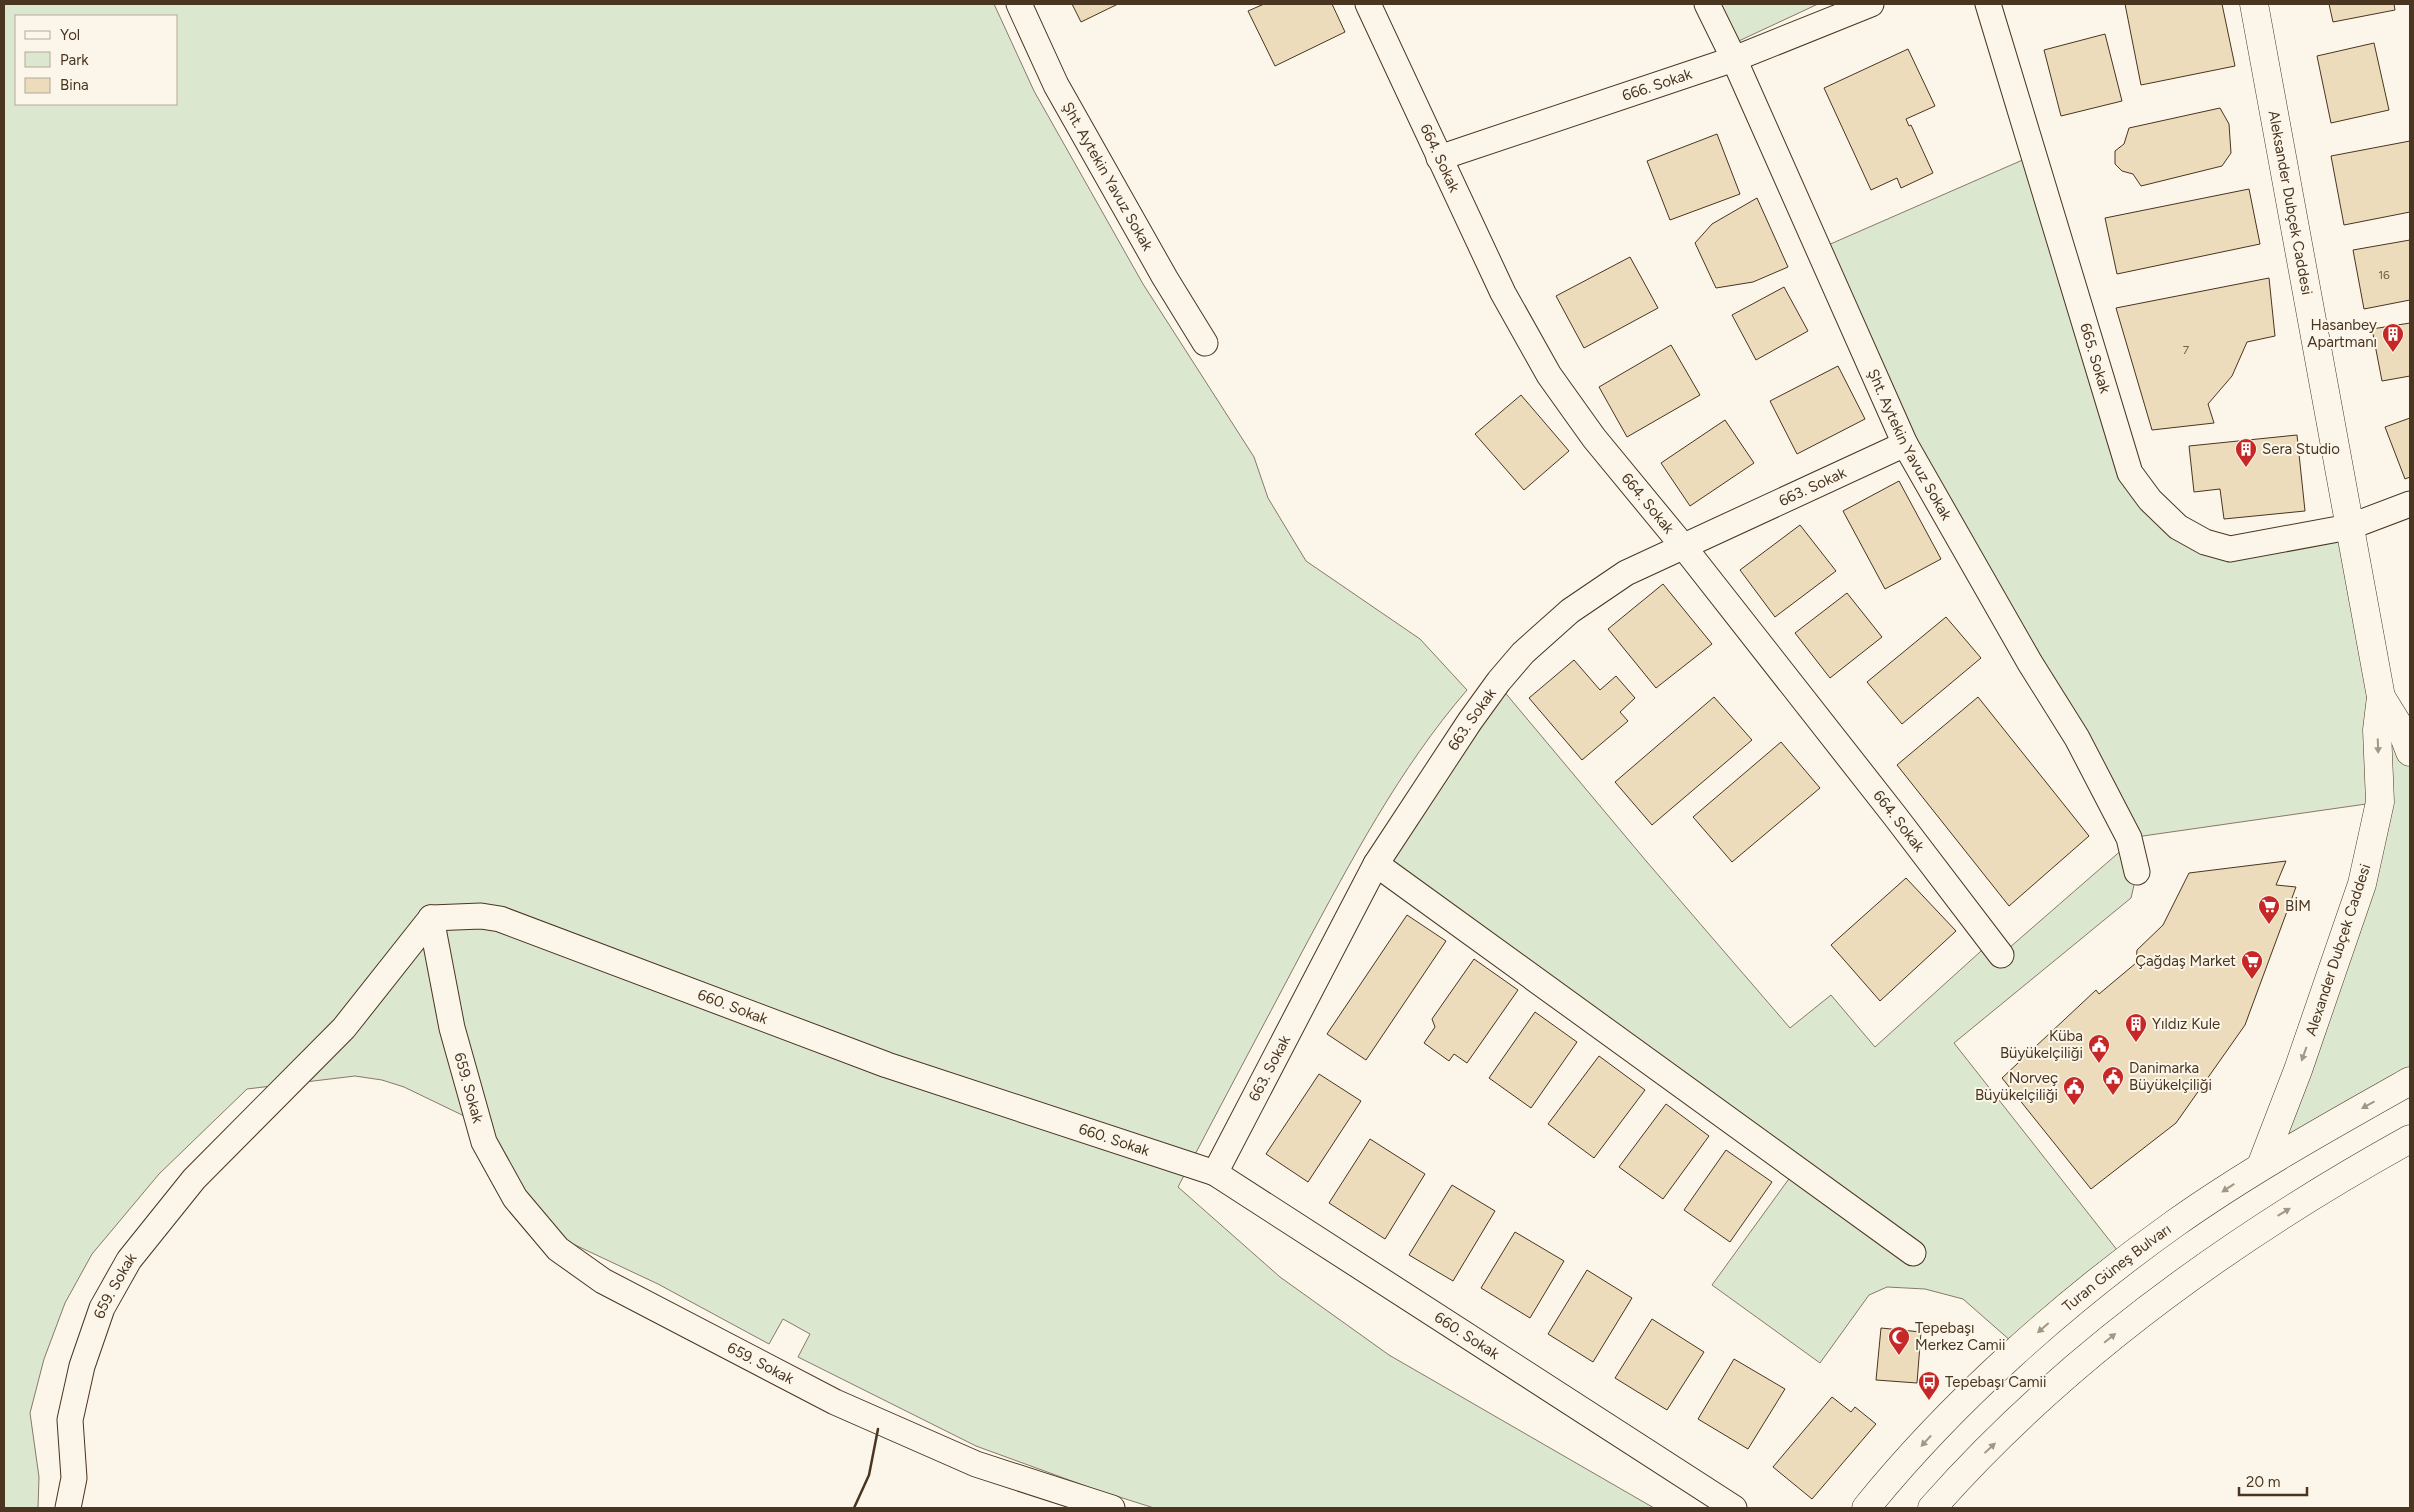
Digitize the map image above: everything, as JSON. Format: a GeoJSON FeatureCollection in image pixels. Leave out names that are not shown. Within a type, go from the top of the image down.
{"type":"FeatureCollection","features":[{"type":"Feature","properties":{"kind":"main road","name":"Aleksander Dubçek Caddesi"},"geometry":{"type":"LineString","coordinates":[[2254,4],[2381,698]]}},
{"type":"Feature","properties":{"kind":"main road"},"geometry":{"type":"LineString","coordinates":[[2381,698],[2402,731],[2410,752]]}},
{"type":"Feature","properties":{"kind":"main road","name":"Alexander Dubçek Caddesi"},"geometry":{"type":"LineString","coordinates":[[2262,1166],[2305,1052],[2362,884],[2380,802],[2377,730],[2381,698]]}},
{"type":"Feature","properties":{"kind":"main road","name":"Turan Güneş Bulvarı"},"geometry":{"type":"LineString","coordinates":[[1866,1508],[1921,1446],[1981,1386],[2075,1300],[2175,1223],[2262,1166],[2410,1081]]}},
{"type":"Feature","properties":{"kind":"main road"},"geometry":{"type":"LineString","coordinates":[[1932,1508],[1963,1473],[2038,1401],[2107,1340],[2166,1295],[2278,1216],[2410,1140]]}},
{"type":"Feature","properties":{"kind":"street","name":"Şht. Aytekin Yavuz Sokak"},"geometry":{"type":"LineString","coordinates":[[1019,4],[1056,84],[1165,278],[1205,343]]}},
{"type":"Feature","properties":{"kind":"street","name":"664. Sokak"},"geometry":{"type":"LineString","coordinates":[[1368,4],[1503,293],[1549,375],[1594,438],[1683,546],[1895,816],[2001,956]]}},
{"type":"Feature","properties":{"kind":"street","name":"Şht. Aytekin Yavuz Sokak"},"geometry":{"type":"LineString","coordinates":[[1706,4],[1734,59],[1905,444],[2030,663],[2077,738],[2129,838],[2137,872]]}},
{"type":"Feature","properties":{"kind":"street","name":"666. Sokak"},"geometry":{"type":"LineString","coordinates":[[1439,158],[1734,59],[1871,4]]}},
{"type":"Feature","properties":{"kind":"street","name":"665. Sokak"},"geometry":{"type":"LineString","coordinates":[[1988,4],[2130,473],[2150,500],[2178,527],[2206,542],[2230,549],[2350,527],[2410,504]]}},
{"type":"Feature","properties":{"kind":"street","name":"663. Sokak"},"geometry":{"type":"LineString","coordinates":[[1215,1173],[1376,864],[1470,721],[1499,681],[1523,653],[1570,612],[1626,573],[1905,444]]}},
{"type":"Feature","properties":{"kind":"street"},"geometry":{"type":"LineString","coordinates":[[1376,864],[1914,1254]]}},
{"type":"Feature","properties":{"kind":"street","name":"660. Sokak"},"geometry":{"type":"LineString","coordinates":[[430,918],[481,916],[500,919],[887,1065],[1215,1173],[1734,1508]]}},
{"type":"Feature","properties":{"kind":"street","name":"659. Sokak"},"geometry":{"type":"LineString","coordinates":[[68,1508],[74,1478],[70,1420],[82,1366],[102,1308],[129,1260],[194,1179],[344,1028],[430,918]]}},
{"type":"Feature","properties":{"kind":"street","name":"659. Sokak"},"geometry":{"type":"LineString","coordinates":[[430,918],[452,1028],[484,1142],[515,1198],[558,1249],[603,1281],[835,1402],[976,1464],[1112,1508]]}},
{"type":"Feature","properties":{"kind":"green space"},"geometry":{"type":"Polygon","coordinates":[[[4,4],[994,4],[1034,91],[1143,284],[1254,457],[1268,498],[1306,561],[1420,639],[1467,690],[1419,751],[1377,816],[1302,952],[1178,1187],[1280,1277],[1389,1355],[1654,1508],[1154,1508],[1091,1488],[976,1446],[798,1357],[810,1334],[783,1319],[769,1344],[658,1284],[556,1236],[539,1223],[487,1127],[404,1087],[382,1080],[355,1076],[247,1089],[159,1174],[92,1254],[65,1303],[44,1359],[30,1413],[39,1477],[38,1508],[4,1508],[4,4]]]}},
{"type":"Feature","properties":{"kind":"green space"},"geometry":{"type":"Polygon","coordinates":[[[1706,4],[1818,4],[1728,46],[1706,4]]]}},
{"type":"Feature","properties":{"kind":"green space"},"geometry":{"type":"Polygon","coordinates":[[[2034,155],[2130,473],[2205,542],[2349,527],[2381,697],[2410,752],[2410,1081],[2261,1166],[2380,802],[2129,838],[2137,872],[2131,898],[1954,1043],[2125,1260],[2020,1349],[1963,1299],[1925,1289],[1887,1287],[1869,1295],[1820,1363],[1712,1285],[1796,1169],[1376,864],[1497,683],[1647,862],[1790,1028],[1831,995],[1875,1047],[1991,942],[2001,955],[2124,848],[1819,249],[2034,155]]]}},
{"type":"Feature","properties":{"kind":"building"},"geometry":{"type":"Polygon","coordinates":[[[1072,4],[1118,4],[1081,22],[1072,4]]]}},
{"type":"Feature","properties":{"kind":"building"},"geometry":{"type":"Polygon","coordinates":[[[1264,4],[1332,4],[1345,32],[1275,66],[1248,11],[1264,4]]]}},
{"type":"Feature","properties":{"kind":"building"},"geometry":{"type":"Polygon","coordinates":[[[2125,4],[2222,4],[2235,66],[2141,85],[2125,4]]]}},
{"type":"Feature","properties":{"kind":"building"},"geometry":{"type":"Polygon","coordinates":[[[2329,4],[2394,4],[2395,10],[2333,22],[2329,4]]]}},
{"type":"Feature","properties":{"kind":"building"},"geometry":{"type":"Polygon","coordinates":[[[2105,34],[2122,101],[2061,116],[2044,50],[2105,34]]]}},
{"type":"Feature","properties":{"kind":"building"},"geometry":{"type":"Polygon","coordinates":[[[2374,43],[2389,110],[2331,123],[2317,56],[2374,43]]]}},
{"type":"Feature","properties":{"kind":"building"},"geometry":{"type":"Polygon","coordinates":[[[1908,49],[1935,106],[1906,119],[1909,126],[1911,125],[1933,173],[1901,188],[1897,178],[1871,190],[1824,88],[1908,49]]]}},
{"type":"Feature","properties":{"kind":"building"},"geometry":{"type":"Polygon","coordinates":[[[2220,108],[2229,124],[2231,153],[2222,166],[2141,186],[2133,174],[2122,171],[2115,164],[2115,151],[2124,144],[2129,128],[2220,108]]]}},
{"type":"Feature","properties":{"kind":"building"},"geometry":{"type":"Polygon","coordinates":[[[1717,134],[1740,194],[1670,220],[1647,161],[1717,134]]]}},
{"type":"Feature","properties":{"kind":"building"},"geometry":{"type":"Polygon","coordinates":[[[2410,141],[2410,212],[2344,225],[2331,156],[2410,141]]]}},
{"type":"Feature","properties":{"kind":"building"},"geometry":{"type":"Polygon","coordinates":[[[2249,189],[2260,244],[2117,274],[2105,218],[2249,189]]]}},
{"type":"Feature","properties":{"kind":"building"},"geometry":{"type":"Polygon","coordinates":[[[1757,198],[1788,267],[1753,282],[1716,288],[1695,243],[1712,224],[1757,198]]]}},
{"type":"Feature","properties":{"kind":"building"},"geometry":{"type":"Polygon","coordinates":[[[2410,240],[2410,300],[2364,309],[2353,250],[2410,240]]]}},
{"type":"Feature","properties":{"kind":"building"},"geometry":{"type":"Polygon","coordinates":[[[1630,257],[1658,308],[1584,348],[1556,296],[1630,257]]]}},
{"type":"Feature","properties":{"kind":"building"},"geometry":{"type":"Polygon","coordinates":[[[2269,278],[2275,336],[2247,342],[2232,376],[2208,404],[2214,423],[2152,430],[2116,308],[2269,278]]]}},
{"type":"Feature","properties":{"kind":"building"},"geometry":{"type":"Polygon","coordinates":[[[1784,287],[1808,331],[1756,360],[1732,315],[1784,287]]]}},
{"type":"Feature","properties":{"kind":"building","name":"Hasanbey Apartmanı"},"geometry":{"type":"Polygon","coordinates":[[[2410,323],[2410,376],[2382,381],[2372,329],[2410,323]]]}},
{"type":"Feature","properties":{"kind":"building"},"geometry":{"type":"Polygon","coordinates":[[[1671,345],[1700,395],[1627,437],[1599,387],[1671,345]]]}},
{"type":"Feature","properties":{"kind":"building"},"geometry":{"type":"Polygon","coordinates":[[[1838,366],[1865,419],[1797,454],[1770,401],[1838,366]]]}},
{"type":"Feature","properties":{"kind":"building"},"geometry":{"type":"Polygon","coordinates":[[[1521,395],[1569,451],[1524,490],[1475,434],[1521,395]]]}},
{"type":"Feature","properties":{"kind":"building"},"geometry":{"type":"Polygon","coordinates":[[[2410,418],[2410,477],[2405,479],[2385,427],[2410,418]]]}},
{"type":"Feature","properties":{"kind":"building"},"geometry":{"type":"Polygon","coordinates":[[[1725,420],[1754,463],[1690,506],[1661,463],[1725,420]]]}},
{"type":"Feature","properties":{"kind":"building","name":"Sera Studio"},"geometry":{"type":"Polygon","coordinates":[[[2297,435],[2305,511],[2224,519],[2220,489],[2194,492],[2189,446],[2297,435]]]}},
{"type":"Feature","properties":{"kind":"building"},"geometry":{"type":"Polygon","coordinates":[[[1899,481],[1941,559],[1885,589],[1843,511],[1899,481]]]}},
{"type":"Feature","properties":{"kind":"building"},"geometry":{"type":"Polygon","coordinates":[[[1800,525],[1836,571],[1775,617],[1740,570],[1800,525]]]}},
{"type":"Feature","properties":{"kind":"building"},"geometry":{"type":"Polygon","coordinates":[[[1663,584],[1712,644],[1656,688],[1608,629],[1663,584]]]}},
{"type":"Feature","properties":{"kind":"building"},"geometry":{"type":"Polygon","coordinates":[[[1847,593],[1882,637],[1830,678],[1795,633],[1847,593]]]}},
{"type":"Feature","properties":{"kind":"building"},"geometry":{"type":"Polygon","coordinates":[[[1946,617],[1981,658],[1902,724],[1867,682],[1946,617]]]}},
{"type":"Feature","properties":{"kind":"building"},"geometry":{"type":"Polygon","coordinates":[[[1574,660],[1600,690],[1616,676],[1635,698],[1620,712],[1628,721],[1582,760],[1529,698],[1574,660]]]}},
{"type":"Feature","properties":{"kind":"building"},"geometry":{"type":"Polygon","coordinates":[[[1714,697],[1752,740],[1652,825],[1615,782],[1714,697]]]}},
{"type":"Feature","properties":{"kind":"building"},"geometry":{"type":"Polygon","coordinates":[[[1978,697],[2089,836],[2009,906],[1897,765],[1978,697]]]}},
{"type":"Feature","properties":{"kind":"building"},"geometry":{"type":"Polygon","coordinates":[[[1781,742],[1820,788],[1732,862],[1693,817],[1781,742]]]}},
{"type":"Feature","properties":{"kind":"building","name":"Yıldız Kule"},"geometry":{"type":"Polygon","coordinates":[[[2286,861],[2276,885],[2296,887],[2245,1025],[2176,1123],[2091,1189],[2002,1078],[2096,990],[2099,994],[2136,963],[2137,950],[2163,925],[2189,873],[2286,861]]]}},
{"type":"Feature","properties":{"kind":"building"},"geometry":{"type":"Polygon","coordinates":[[[1906,878],[1956,931],[1880,1001],[1831,945],[1906,878]]]}},
{"type":"Feature","properties":{"kind":"building"},"geometry":{"type":"Polygon","coordinates":[[[1407,915],[1446,941],[1366,1060],[1327,1034],[1407,915]]]}},
{"type":"Feature","properties":{"kind":"building"},"geometry":{"type":"Polygon","coordinates":[[[1474,959],[1518,990],[1467,1063],[1454,1054],[1449,1061],[1424,1043],[1435,1027],[1432,1019],[1474,959]]]}},
{"type":"Feature","properties":{"kind":"building"},"geometry":{"type":"Polygon","coordinates":[[[1535,1012],[1577,1042],[1531,1108],[1489,1078],[1535,1012]]]}},
{"type":"Feature","properties":{"kind":"building"},"geometry":{"type":"Polygon","coordinates":[[[1599,1056],[1645,1090],[1594,1158],[1548,1124],[1599,1056]]]}},
{"type":"Feature","properties":{"kind":"building"},"geometry":{"type":"Polygon","coordinates":[[[1319,1074],[1361,1101],[1308,1182],[1266,1154],[1319,1074]]]}},
{"type":"Feature","properties":{"kind":"building"},"geometry":{"type":"Polygon","coordinates":[[[1666,1104],[1709,1136],[1663,1199],[1619,1167],[1666,1104]]]}},
{"type":"Feature","properties":{"kind":"building"},"geometry":{"type":"Polygon","coordinates":[[[1370,1139],[1425,1174],[1385,1239],[1329,1203],[1370,1139]]]}},
{"type":"Feature","properties":{"kind":"building"},"geometry":{"type":"Polygon","coordinates":[[[1726,1150],[1772,1182],[1730,1242],[1684,1210],[1726,1150]]]}},
{"type":"Feature","properties":{"kind":"building"},"geometry":{"type":"Polygon","coordinates":[[[1452,1185],[1495,1211],[1453,1281],[1409,1255],[1452,1185]]]}},
{"type":"Feature","properties":{"kind":"building"},"geometry":{"type":"Polygon","coordinates":[[[1515,1232],[1564,1261],[1530,1318],[1481,1288],[1515,1232]]]}},
{"type":"Feature","properties":{"kind":"building"},"geometry":{"type":"Polygon","coordinates":[[[1587,1270],[1632,1298],[1593,1362],[1548,1334],[1587,1270]]]}},
{"type":"Feature","properties":{"kind":"building"},"geometry":{"type":"Polygon","coordinates":[[[1652,1319],[1704,1352],[1667,1410],[1615,1378],[1652,1319]]]}},
{"type":"Feature","properties":{"kind":"building","name":"Tepebaşı Merkez Camii"},"geometry":{"type":"Polygon","coordinates":[[[1881,1328],[1921,1332],[1917,1383],[1876,1380],[1881,1328]]]}},
{"type":"Feature","properties":{"kind":"building"},"geometry":{"type":"Polygon","coordinates":[[[1734,1359],[1785,1389],[1748,1449],[1698,1419],[1734,1359]]]}},
{"type":"Feature","properties":{"kind":"building"},"geometry":{"type":"Polygon","coordinates":[[[1832,1397],[1851,1412],[1855,1407],[1876,1424],[1812,1499],[1773,1467],[1832,1397]]]}},
{"type":"Feature","properties":{"kind":"wall"},"geometry":{"type":"LineString","coordinates":[[854,1508],[869,1475],[878,1429]]}},
{"type":"Feature","properties":{"kind":"place","name":"Hasanbey Apartmanı"},"geometry":{"type":"Point","coordinates":[2393,353]}},
{"type":"Feature","properties":{"kind":"place","name":"Sera Studio"},"geometry":{"type":"Point","coordinates":[2246,468]}},
{"type":"Feature","properties":{"kind":"place","name":"BİM"},"geometry":{"type":"Point","coordinates":[2269,925]}},
{"type":"Feature","properties":{"kind":"place","name":"Çağdaş Market"},"geometry":{"type":"Point","coordinates":[2252,980]}},
{"type":"Feature","properties":{"kind":"place","name":"Yıldız Kule"},"geometry":{"type":"Point","coordinates":[2136,1043]}},
{"type":"Feature","properties":{"kind":"place","name":"Küba Büyükelçiliği"},"geometry":{"type":"Point","coordinates":[2099,1064]}},
{"type":"Feature","properties":{"kind":"place","name":"Danimarka Büyükelçiliği"},"geometry":{"type":"Point","coordinates":[2113,1096]}},
{"type":"Feature","properties":{"kind":"place","name":"Norveç Büyükelçiliği"},"geometry":{"type":"Point","coordinates":[2074,1106]}},
{"type":"Feature","properties":{"kind":"place","name":"Tepebaşı Merkez Camii"},"geometry":{"type":"Point","coordinates":[1899,1356]}},
{"type":"Feature","properties":{"kind":"place","name":"Tepebaşı Camii"},"geometry":{"type":"Point","coordinates":[1929,1401]}}]}
